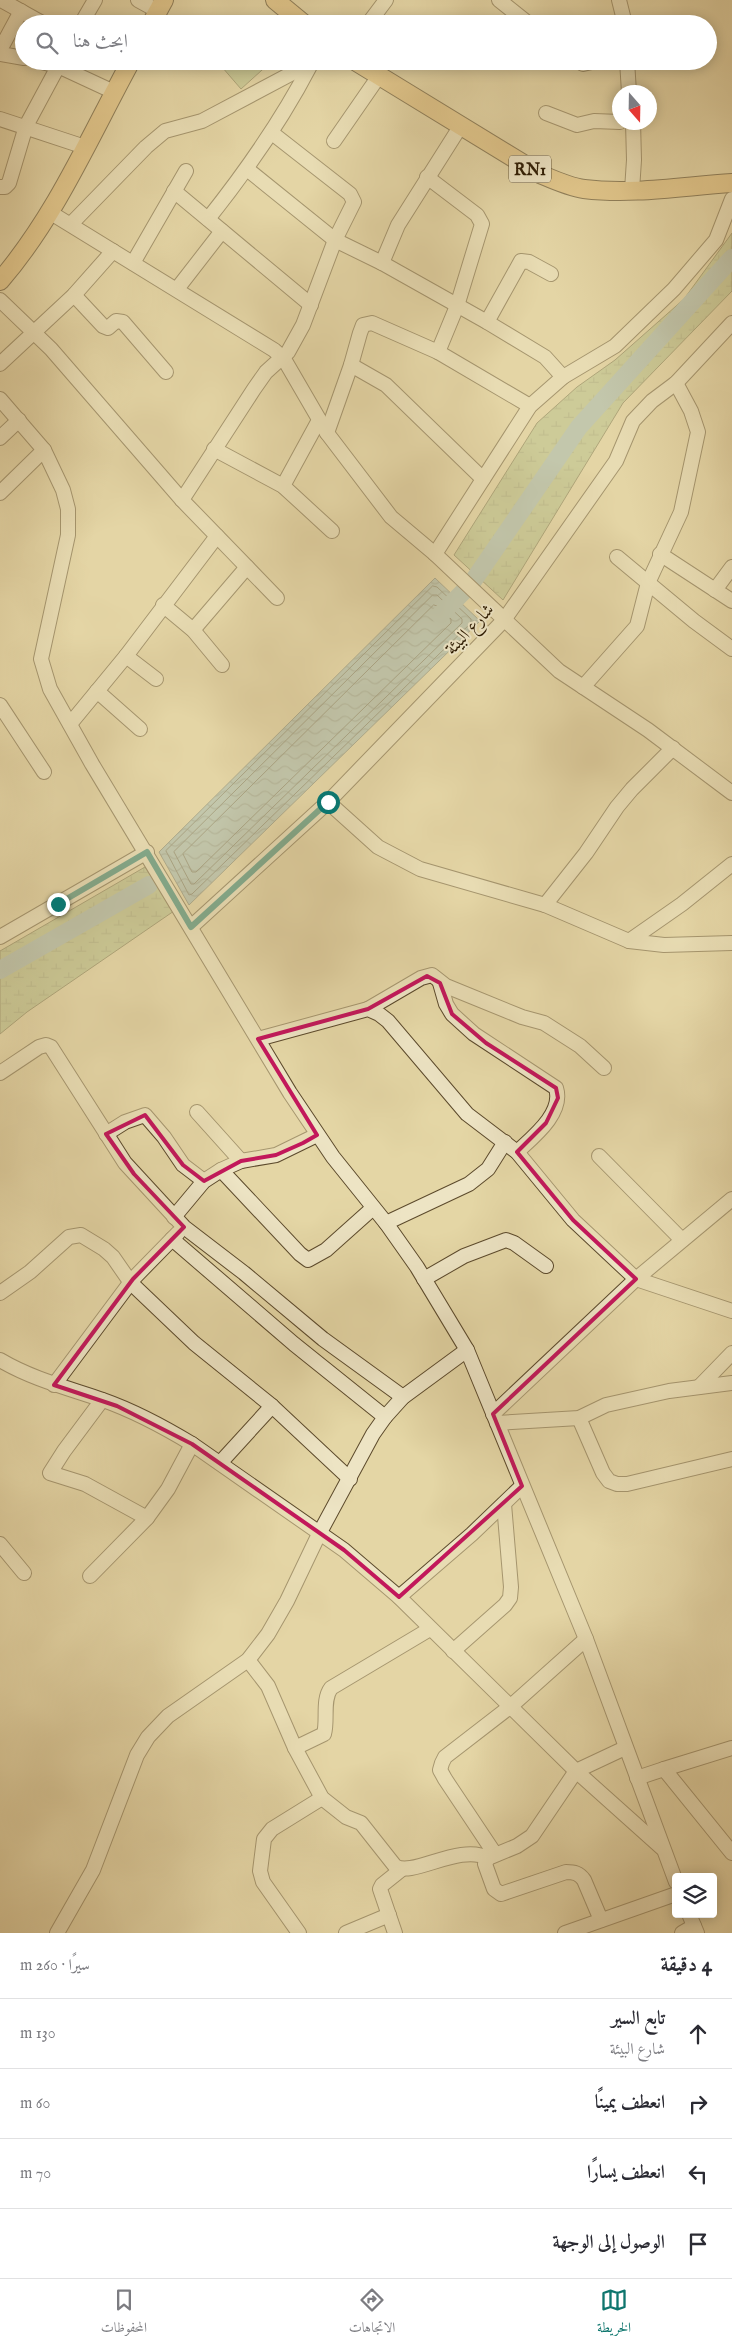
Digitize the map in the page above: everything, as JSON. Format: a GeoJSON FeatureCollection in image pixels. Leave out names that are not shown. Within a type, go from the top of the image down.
{"type":"FeatureCollection","features":[{"type":"Feature","properties":{"kind":"main road"},"geometry":{"type":"LineString","coordinates":[[280,2],[294,15]]}},
{"type":"Feature","properties":{"kind":"main road"},"geometry":{"type":"LineString","coordinates":[[0,281],[24,253],[51,213],[126,70]]}},
{"type":"Feature","properties":{"kind":"main road","name":"RN1"},"geometry":{"type":"LineString","coordinates":[[369,70],[460,127],[540,174],[563,183],[583,188],[632,190],[732,183]]}},
{"type":"Feature","properties":{"kind":"street"},"geometry":{"type":"LineString","coordinates":[[0,0],[28,15]]}},
{"type":"Feature","properties":{"kind":"street"},"geometry":{"type":"LineString","coordinates":[[87,15],[95,0]]}},
{"type":"Feature","properties":{"kind":"street"},"geometry":{"type":"LineString","coordinates":[[138,0],[158,12]]}},
{"type":"Feature","properties":{"kind":"street"},"geometry":{"type":"LineString","coordinates":[[375,15],[386,0]]}},
{"type":"Feature","properties":{"kind":"street"},"geometry":{"type":"LineString","coordinates":[[499,0],[518,15]]}},
{"type":"Feature","properties":{"kind":"street"},"geometry":{"type":"LineString","coordinates":[[619,0],[622,15]]}},
{"type":"Feature","properties":{"kind":"street"},"geometry":{"type":"LineString","coordinates":[[19,15],[21,11]]}},
{"type":"Feature","properties":{"kind":"street"},"geometry":{"type":"LineString","coordinates":[[0,50],[15,22]]}},
{"type":"Feature","properties":{"kind":"street"},"geometry":{"type":"LineString","coordinates":[[0,54],[15,56]]}},
{"type":"Feature","properties":{"kind":"street"},"geometry":{"type":"LineString","coordinates":[[0,187],[5,187],[9,183],[26,126],[57,70]]}},
{"type":"Feature","properties":{"kind":"street"},"geometry":{"type":"LineString","coordinates":[[72,70],[114,92]]}},
{"type":"Feature","properties":{"kind":"street"},"geometry":{"type":"LineString","coordinates":[[71,224],[146,147],[165,131],[202,121],[300,70]]}},
{"type":"Feature","properties":{"kind":"street"},"geometry":{"type":"LineString","coordinates":[[208,219],[272,133],[309,70]]}},
{"type":"Feature","properties":{"kind":"street"},"geometry":{"type":"LineString","coordinates":[[628,70],[629,85]]}},
{"type":"Feature","properties":{"kind":"street"},"geometry":{"type":"LineString","coordinates":[[334,141],[379,76]]}},
{"type":"Feature","properties":{"kind":"street"},"geometry":{"type":"LineString","coordinates":[[546,113],[577,125],[594,122],[612,122]]}},
{"type":"Feature","properties":{"kind":"street"},"geometry":{"type":"LineString","coordinates":[[0,119],[85,147]]}},
{"type":"Feature","properties":{"kind":"street"},"geometry":{"type":"LineString","coordinates":[[382,263],[398,225],[460,127]]}},
{"type":"Feature","properties":{"kind":"street"},"geometry":{"type":"LineString","coordinates":[[632,190],[633,130]]}},
{"type":"Feature","properties":{"kind":"street"},"geometry":{"type":"LineString","coordinates":[[182,500],[230,423],[266,372],[284,359],[303,325],[335,240],[352,206],[353,198],[272,133]]}},
{"type":"Feature","properties":{"kind":"street"},"geometry":{"type":"LineString","coordinates":[[247,169],[335,240],[382,263],[487,322],[545,358],[562,377]]}},
{"type":"Feature","properties":{"kind":"street"},"geometry":{"type":"LineString","coordinates":[[133,263],[186,171]]}},
{"type":"Feature","properties":{"kind":"street"},"geometry":{"type":"LineString","coordinates":[[427,177],[476,215],[482,224],[457,306],[438,352]]}},
{"type":"Feature","properties":{"kind":"street"},"geometry":{"type":"LineString","coordinates":[[174,191],[311,305]]}},
{"type":"Feature","properties":{"kind":"street"},"geometry":{"type":"LineString","coordinates":[[435,554],[530,406],[562,377],[615,346],[674,289],[716,240],[732,199]]}},
{"type":"Feature","properties":{"kind":"street"},"geometry":{"type":"LineString","coordinates":[[51,213],[254,336],[284,359],[327,433],[391,517],[435,554],[559,671],[673,748],[732,793]]}},
{"type":"Feature","properties":{"kind":"street"},"geometry":{"type":"LineString","coordinates":[[177,289],[222,231]]}},
{"type":"Feature","properties":{"kind":"street"},"geometry":{"type":"LineString","coordinates":[[0,364],[74,295],[113,251]]}},
{"type":"Feature","properties":{"kind":"street"},"geometry":{"type":"LineString","coordinates":[[487,322],[521,261],[529,262],[551,274]]}},
{"type":"Feature","properties":{"kind":"street"},"geometry":{"type":"LineString","coordinates":[[74,295],[103,326],[108,328],[116,321],[123,322],[166,372]]}},
{"type":"Feature","properties":{"kind":"street"},"geometry":{"type":"LineString","coordinates":[[0,300],[51,350],[182,500],[277,598]]}},
{"type":"Feature","properties":{"kind":"street"},"geometry":{"type":"LineString","coordinates":[[327,433],[363,325],[372,322],[438,352],[530,406]]}},
{"type":"Feature","properties":{"kind":"street","name":"شارع البيئة"},"geometry":{"type":"LineString","coordinates":[[191,927],[328,802],[504,620],[616,462],[633,421],[652,400],[676,384],[732,323]]}},
{"type":"Feature","properties":{"kind":"street"},"geometry":{"type":"LineString","coordinates":[[351,365],[386,385],[484,479]]}},
{"type":"Feature","properties":{"kind":"street"},"geometry":{"type":"LineString","coordinates":[[583,687],[637,626],[648,583],[681,512],[698,432],[691,411],[676,384]]}},
{"type":"Feature","properties":{"kind":"street"},"geometry":{"type":"LineString","coordinates":[[0,400],[44,450],[63,490],[69,523],[60,575],[41,659],[50,689],[317,1135],[386,1223],[424,1279],[467,1350],[586,1639],[673,1873]]}},
{"type":"Feature","properties":{"kind":"street"},"geometry":{"type":"LineString","coordinates":[[0,438],[19,420]]}},
{"type":"Feature","properties":{"kind":"street"},"geometry":{"type":"LineString","coordinates":[[283,486],[319,420]]}},
{"type":"Feature","properties":{"kind":"street"},"geometry":{"type":"LineString","coordinates":[[214,449],[283,486],[332,531]]}},
{"type":"Feature","properties":{"kind":"street"},"geometry":{"type":"LineString","coordinates":[[0,493],[44,450]]}},
{"type":"Feature","properties":{"kind":"street"},"geometry":{"type":"LineString","coordinates":[[70,724],[98,692],[217,536]]}},
{"type":"Feature","properties":{"kind":"street"},"geometry":{"type":"LineString","coordinates":[[660,554],[732,601]]}},
{"type":"Feature","properties":{"kind":"street"},"geometry":{"type":"LineString","coordinates":[[617,556],[694,621],[732,649]]}},
{"type":"Feature","properties":{"kind":"street"},"geometry":{"type":"LineString","coordinates":[[193,630],[247,566]]}},
{"type":"Feature","properties":{"kind":"street"},"geometry":{"type":"LineString","coordinates":[[715,590],[732,567]]}},
{"type":"Feature","properties":{"kind":"street"},"geometry":{"type":"LineString","coordinates":[[163,605],[193,630],[222,665]]}},
{"type":"Feature","properties":{"kind":"street"},"geometry":{"type":"LineString","coordinates":[[126,656],[156,679]]}},
{"type":"Feature","properties":{"kind":"street"},"geometry":{"type":"LineString","coordinates":[[98,692],[140,729]]}},
{"type":"Feature","properties":{"kind":"street"},"geometry":{"type":"LineString","coordinates":[[0,705],[44,772]]}},
{"type":"Feature","properties":{"kind":"street"},"geometry":{"type":"LineString","coordinates":[[545,905],[586,853],[617,807],[632,789],[673,748]]}},
{"type":"Feature","properties":{"kind":"street"},"geometry":{"type":"LineString","coordinates":[[328,802],[365,837],[396,858],[420,870],[545,905],[629,941],[664,945],[732,943]]}},
{"type":"Feature","properties":{"kind":"street"},"geometry":{"type":"LineString","coordinates":[[0,937],[147,852]]}},
{"type":"Feature","properties":{"kind":"street"},"geometry":{"type":"LineString","coordinates":[[629,941],[682,904],[732,864]]}},
{"type":"Feature","properties":{"kind":"street"},"geometry":{"type":"LineString","coordinates":[[258,1039],[368,1009],[432,975],[440,983],[522,1017],[544,1023],[580,1046],[604,1068]]}},
{"type":"Feature","properties":{"kind":"street"},"geometry":{"type":"LineString","coordinates":[[440,983],[443,998],[449,1009],[474,1034],[556,1088],[558,1098],[546,1123],[517,1152]]}},
{"type":"Feature","properties":{"kind":"street"},"geometry":{"type":"LineString","coordinates":[[368,1009],[388,1021],[467,1114],[517,1152],[573,1220],[636,1279],[732,1311]]}},
{"type":"Feature","properties":{"kind":"street"},"geometry":{"type":"LineString","coordinates":[[0,1073],[39,1047],[46,1045],[51,1047],[106,1134],[134,1174],[179,1222],[323,1339],[403,1397]]}},
{"type":"Feature","properties":{"kind":"street"},"geometry":{"type":"LineString","coordinates":[[196,1112],[241,1160]]}},
{"type":"Feature","properties":{"kind":"street"},"geometry":{"type":"LineString","coordinates":[[106,1134],[125,1122],[145,1115],[160,1131],[183,1165],[204,1181]]}},
{"type":"Feature","properties":{"kind":"street"},"geometry":{"type":"LineString","coordinates":[[54,1385],[131,1283],[172,1239],[179,1222],[204,1181],[241,1160],[276,1155],[317,1135]]}},
{"type":"Feature","properties":{"kind":"street"},"geometry":{"type":"LineString","coordinates":[[386,1223],[469,1184],[488,1169],[505,1142]]}},
{"type":"Feature","properties":{"kind":"street"},"geometry":{"type":"LineString","coordinates":[[598,1156],[682,1240]]}},
{"type":"Feature","properties":{"kind":"street"},"geometry":{"type":"LineString","coordinates":[[221,1170],[295,1249],[308,1260],[326,1250],[373,1208]]}},
{"type":"Feature","properties":{"kind":"street"},"geometry":{"type":"LineString","coordinates":[[495,1419],[636,1279],[732,1199]]}},
{"type":"Feature","properties":{"kind":"street"},"geometry":{"type":"LineString","coordinates":[[0,1293],[30,1272],[69,1236],[85,1237],[113,1257],[131,1283],[194,1343],[272,1406],[350,1479]]}},
{"type":"Feature","properties":{"kind":"street"},"geometry":{"type":"LineString","coordinates":[[172,1239],[294,1344],[385,1417]]}},
{"type":"Feature","properties":{"kind":"street"},"geometry":{"type":"LineString","coordinates":[[424,1279],[464,1256],[506,1240],[514,1243],[546,1266]]}},
{"type":"Feature","properties":{"kind":"street"},"geometry":{"type":"LineString","coordinates":[[57,1933],[93,1870],[137,1755],[148,1737],[168,1716],[248,1660],[268,1634],[287,1601],[373,1434],[385,1417],[403,1397],[467,1350]]}},
{"type":"Feature","properties":{"kind":"street"},"geometry":{"type":"LineString","coordinates":[[699,1387],[732,1353]]}},
{"type":"Feature","properties":{"kind":"street"},"geometry":{"type":"LineString","coordinates":[[0,1360],[54,1385],[102,1400],[168,1429],[344,1550],[399,1597],[430,1630],[511,1706],[576,1771],[664,1850]]}},
{"type":"Feature","properties":{"kind":"street"},"geometry":{"type":"LineString","coordinates":[[495,1419],[579,1418],[606,1405],[670,1391],[732,1383]]}},
{"type":"Feature","properties":{"kind":"street"},"geometry":{"type":"LineString","coordinates":[[102,1400],[50,1473],[85,1484],[148,1518]]}},
{"type":"Feature","properties":{"kind":"street"},"geometry":{"type":"LineString","coordinates":[[220,1463],[272,1406]]}},
{"type":"Feature","properties":{"kind":"street"},"geometry":{"type":"LineString","coordinates":[[579,1418],[600,1469],[609,1481],[617,1484],[642,1481],[732,1459]]}},
{"type":"Feature","properties":{"kind":"street"},"geometry":{"type":"LineString","coordinates":[[90,1576],[148,1518],[168,1489],[192,1444]]}},
{"type":"Feature","properties":{"kind":"street"},"geometry":{"type":"LineString","coordinates":[[399,1597],[522,1486]]}},
{"type":"Feature","properties":{"kind":"street"},"geometry":{"type":"LineString","coordinates":[[453,1651],[505,1605],[510,1598],[511,1587],[504,1504]]}},
{"type":"Feature","properties":{"kind":"street"},"geometry":{"type":"LineString","coordinates":[[0,1544],[24,1573]]}},
{"type":"Feature","properties":{"kind":"street"},"geometry":{"type":"LineString","coordinates":[[295,1748],[324,1734],[327,1725],[328,1692],[331,1688],[430,1630]]}},
{"type":"Feature","properties":{"kind":"street"},"geometry":{"type":"LineString","coordinates":[[492,1856],[440,1770],[442,1763],[445,1758],[511,1706],[586,1639]]}},
{"type":"Feature","properties":{"kind":"street"},"geometry":{"type":"LineString","coordinates":[[248,1660],[268,1686],[295,1748],[322,1798],[346,1817],[361,1823],[395,1866],[402,1869]]}},
{"type":"Feature","properties":{"kind":"street"},"geometry":{"type":"LineString","coordinates":[[601,1920],[581,1876],[574,1872],[566,1872],[502,1894],[497,1893],[494,1889],[485,1864],[492,1856],[517,1846],[532,1836],[576,1771],[625,1748]]}},
{"type":"Feature","properties":{"kind":"street"},"geometry":{"type":"LineString","coordinates":[[637,1778],[732,1748]]}},
{"type":"Feature","properties":{"kind":"street"},"geometry":{"type":"LineString","coordinates":[[664,1769],[732,1853]]}},
{"type":"Feature","properties":{"kind":"street"},"geometry":{"type":"LineString","coordinates":[[299,1933],[263,1882],[260,1871],[264,1839],[272,1830],[322,1798]]}},
{"type":"Feature","properties":{"kind":"street"},"geometry":{"type":"LineString","coordinates":[[395,1933],[380,1889],[382,1885],[402,1869],[463,1854],[478,1853],[492,1856]]}},
{"type":"Feature","properties":{"kind":"street"},"geometry":{"type":"LineString","coordinates":[[565,1933],[672,1895]]}},
{"type":"Feature","properties":{"kind":"street"},"geometry":{"type":"LineString","coordinates":[[346,1933],[388,1915]]}},
{"type":"Feature","properties":{"kind":"highlighted area"},"geometry":{"type":"Polygon","coordinates":[[[427,976],[440,983],[452,1014],[486,1043],[556,1088],[558,1098],[546,1123],[517,1152],[573,1220],[636,1279],[493,1414],[522,1486],[399,1597],[344,1550],[192,1444],[117,1406],[54,1385],[133,1279],[184,1227],[134,1174],[106,1134],[145,1115],[183,1165],[204,1181],[241,1161],[276,1155],[303,1143],[317,1135],[258,1039],[368,1009],[427,976]]]}},
{"type":"Feature","properties":{"kind":"green space"},"geometry":{"type":"Polygon","coordinates":[[[225,70],[262,70],[241,89],[225,70]]]}},
{"type":"Feature","properties":{"kind":"green space"},"geometry":{"type":"Polygon","coordinates":[[[732,233],[732,291],[623,403],[503,600],[454,555],[537,423],[577,387],[615,360],[684,299],[732,233]]]}},
{"type":"Feature","properties":{"kind":"green space"},"geometry":{"type":"Polygon","coordinates":[[[145,867],[174,911],[27,1012],[0,1034],[0,951],[145,867]]]}},
{"type":"Feature","properties":{"kind":"water"},"geometry":{"type":"Polygon","coordinates":[[[435,578],[480,621],[189,905],[159,852],[435,578]]]}},
{"type":"Feature","properties":{"kind":"waterway"},"geometry":{"type":"LineString","coordinates":[[440,615],[471,584],[579,427],[732,258]]}},
{"type":"Feature","properties":{"kind":"waterway"},"geometry":{"type":"LineString","coordinates":[[0,970],[149,885]]}},
{"type":"Feature","properties":{"kind":"route"},"geometry":{"type":"LineString","coordinates":[[58,904],[147,852],[191,927],[328,802]]}}]}
